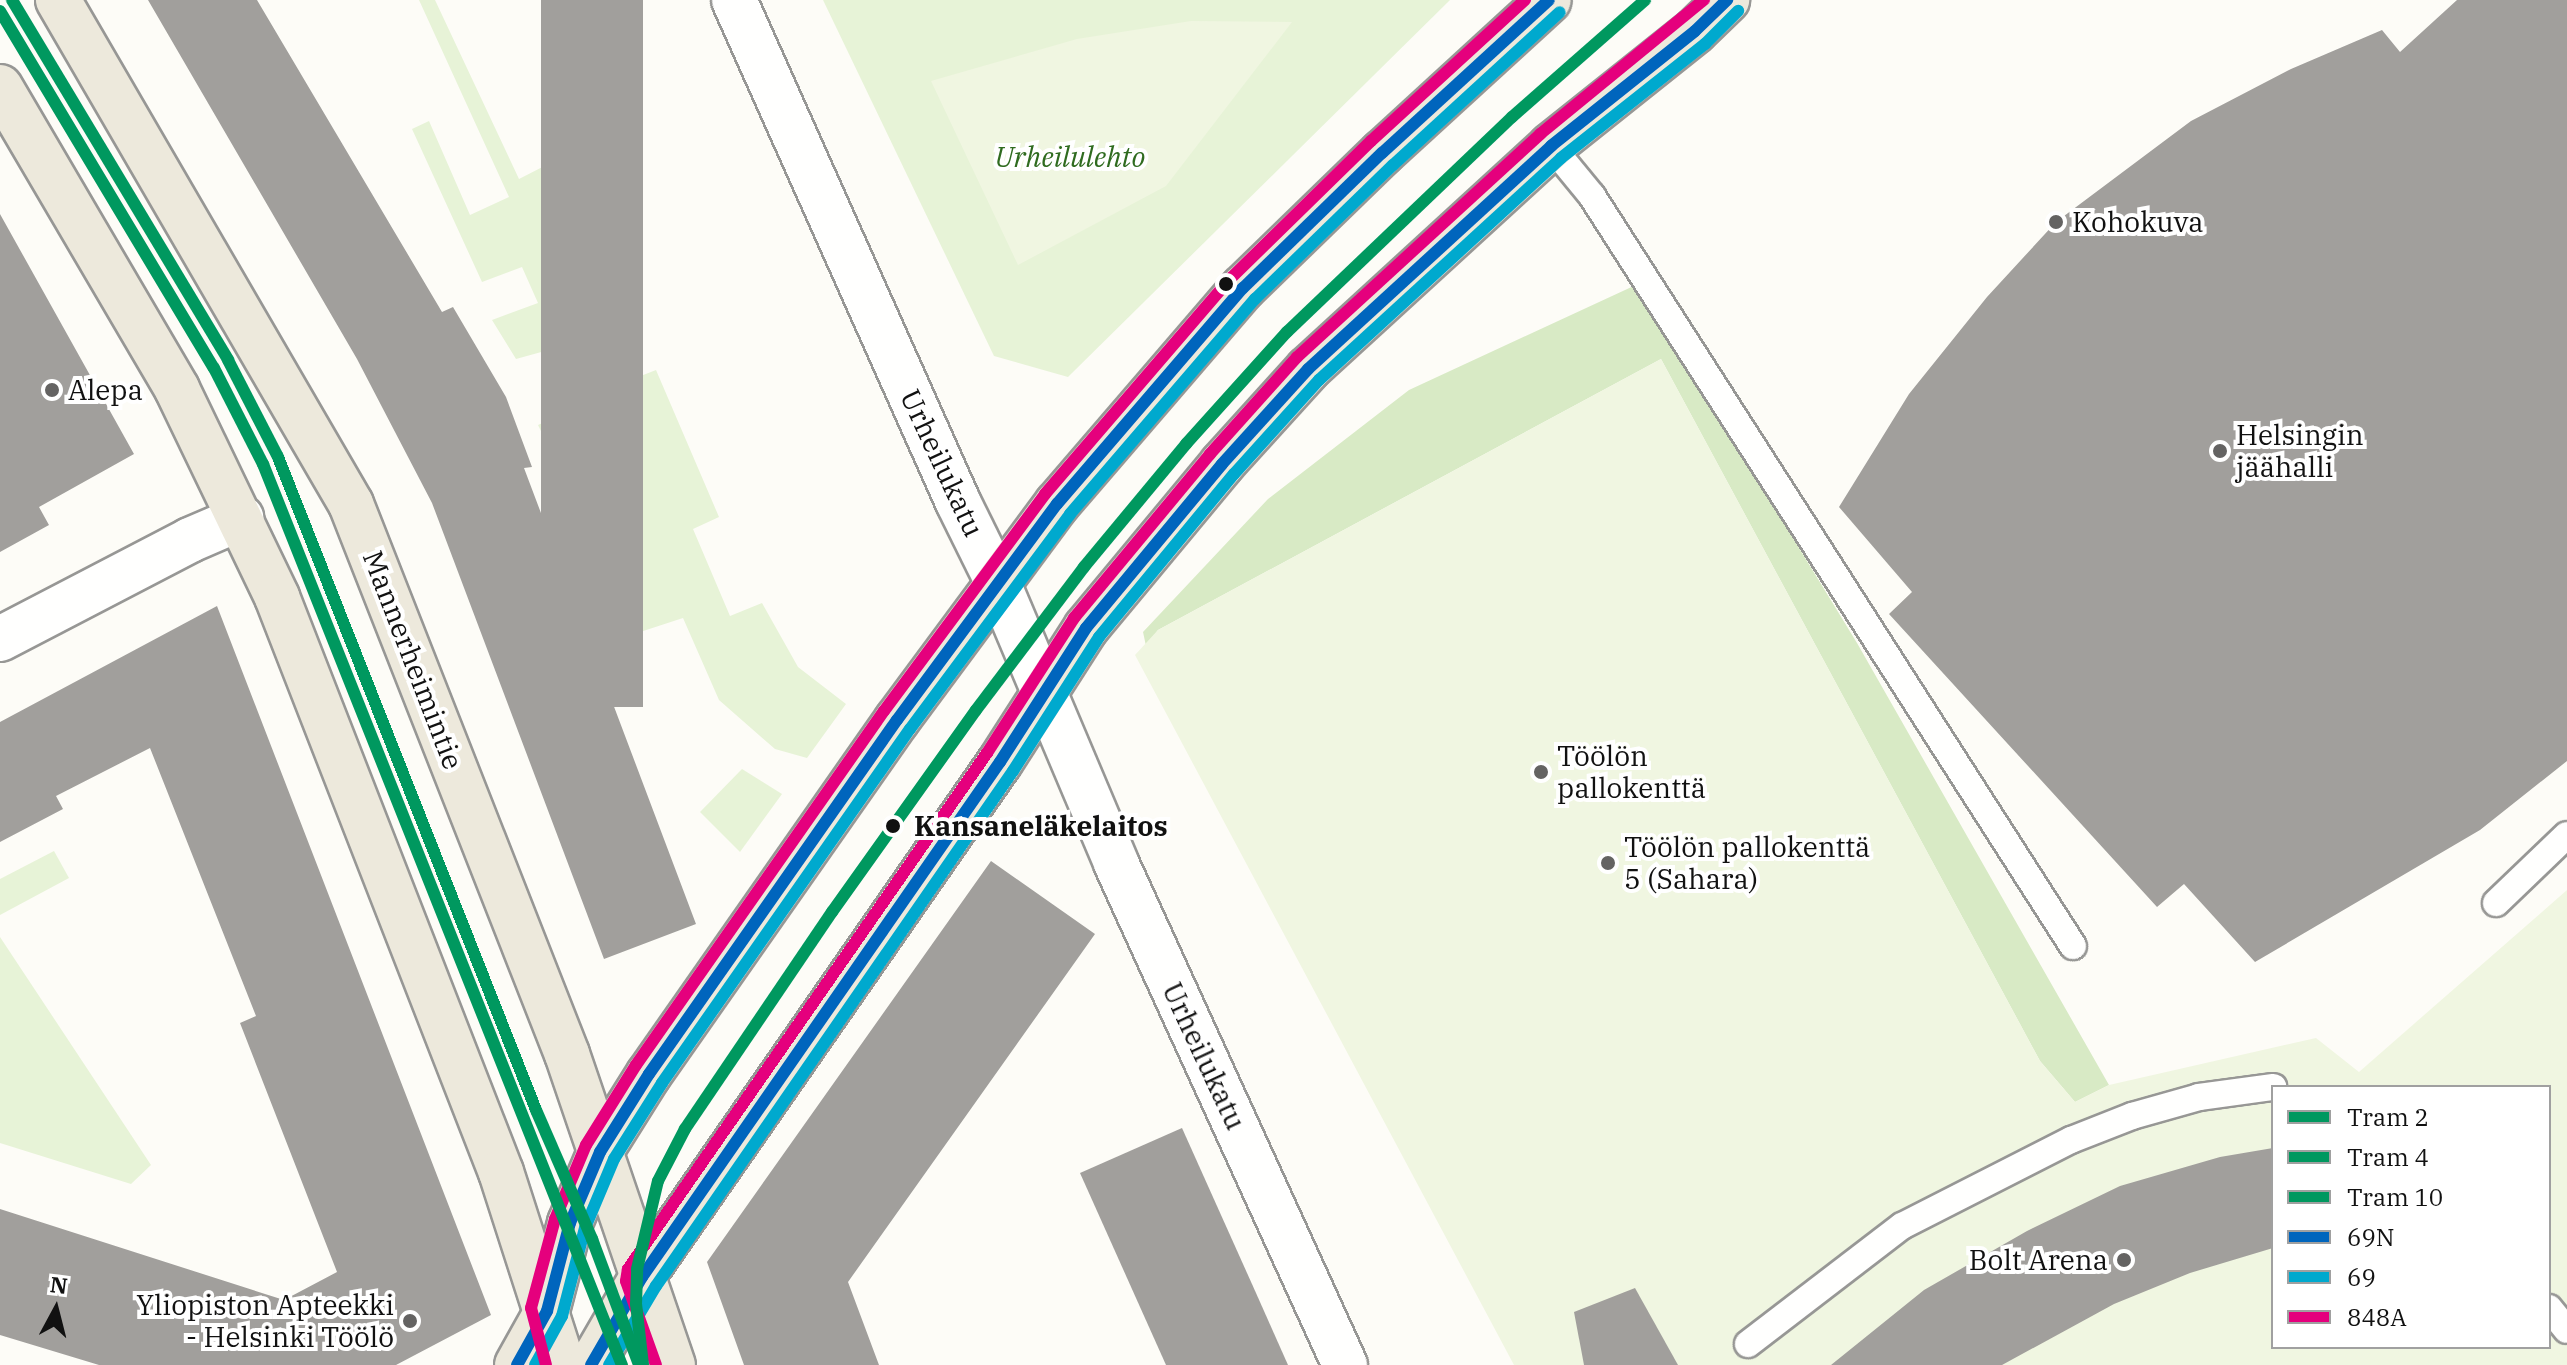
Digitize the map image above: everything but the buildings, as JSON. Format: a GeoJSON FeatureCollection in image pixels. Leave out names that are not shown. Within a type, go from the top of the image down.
{"type":"FeatureCollection","features":[{"type":"Feature","properties":{"kind":"main road","name":"Mannerheimintie"},"geometry":{"type":"LineString","coordinates":[[58,0],[351,504],[567,1054],[673,1365]]}},
{"type":"Feature","properties":{"kind":"main road"},"geometry":{"type":"LineString","coordinates":[[517,1365],[547,1311],[570,1223],[600,1152],[649,1074],[897,720],[998,583],[1134,411],[1243,288],[1382,153],[1549,0]]}},
{"type":"Feature","properties":{"kind":"main road"},"geometry":{"type":"LineString","coordinates":[[591,1365],[642,1277],[1000,762],[1043,690],[1095,616],[1222,464],[1308,369],[1551,146],[1695,31],[1727,0]]}},
{"type":"Feature","properties":{"kind":"main road"},"geometry":{"type":"LineString","coordinates":[[0,87],[177,389],[277,597],[501,1172],[563,1365]]}},
{"type":"Feature","properties":{"kind":"street","name":"Urheilukatu"},"geometry":{"type":"LineString","coordinates":[[734,0],[958,502],[998,583],[1090,806],[1345,1365]]}},
{"type":"Feature","properties":{"kind":"street"},"geometry":{"type":"LineString","coordinates":[[0,639],[190,540],[241,518]]}},
{"type":"Feature","properties":{"kind":"lane"},"geometry":{"type":"LineString","coordinates":[[1551,146],[1592,196],[2073,946]]}},
{"type":"Feature","properties":{"kind":"lane"},"geometry":{"type":"LineString","coordinates":[[2496,903],[2567,835]]}},
{"type":"Feature","properties":{"kind":"lane"},"geometry":{"type":"LineString","coordinates":[[1748,1344],[1902,1226],[2071,1140],[2132,1116],[2199,1097],[2271,1088]]}},
{"type":"Feature","properties":{"kind":"lane"},"geometry":{"type":"LineString","coordinates":[[2551,1310],[2567,1330]]}},
{"type":"Feature","properties":{"kind":"green space"},"geometry":{"type":"Polygon","coordinates":[[[419,0],[435,0],[519,179],[560,158],[575,188],[541,209],[582,294],[562,301],[600,392],[656,370],[719,517],[693,529],[730,616],[762,603],[798,667],[846,704],[807,758],[775,749],[719,700],[683,618],[634,634],[598,547],[638,528],[612,437],[579,450],[589,472],[566,481],[538,425],[587,404],[563,346],[516,359],[492,320],[538,303],[522,267],[482,282],[412,129],[429,121],[470,215],[509,197],[419,0]]]}},
{"type":"Feature","properties":{"kind":"green space","name":"Urheilulehto"},"geometry":{"type":"Polygon","coordinates":[[[823,0],[1450,0],[1068,377],[994,356],[823,0]]]}},
{"type":"Feature","properties":{"kind":"green space"},"geometry":{"type":"Polygon","coordinates":[[[1191,21],[1292,22],[1166,186],[1018,265],[931,81],[1077,39],[1191,21]]]}},
{"type":"Feature","properties":{"kind":"green space"},"geometry":{"type":"Polygon","coordinates":[[[1638,284],[1857,643],[2109,1085],[2075,1102],[2040,1061],[1661,359],[1158,630],[1146,646],[1143,632],[1268,499],[1409,390],[1638,284]]]}},
{"type":"Feature","properties":{"kind":"green space","name":"Töölön pallokenttä 5 (Sahara)"},"geometry":{"type":"Polygon","coordinates":[[[1661,359],[2040,1061],[2075,1102],[2109,1085],[2316,1038],[2359,1072],[2567,890],[2567,1365],[1514,1365],[1135,655],[1158,630],[1661,359]]]}},
{"type":"Feature","properties":{"kind":"green space"},"geometry":{"type":"Polygon","coordinates":[[[742,769],[782,794],[740,852],[700,812],[742,769]]]}},
{"type":"Feature","properties":{"kind":"green space"},"geometry":{"type":"Polygon","coordinates":[[[54,851],[69,878],[0,915],[0,879],[54,851]]]}},
{"type":"Feature","properties":{"kind":"green space"},"geometry":{"type":"Polygon","coordinates":[[[0,937],[151,1165],[131,1184],[0,1143],[0,937]]]}},
{"type":"Feature","properties":{"kind":"tram line","name":"4"},"geometry":{"type":"LineString","coordinates":[[12,0],[228,360],[278,457],[536,1110],[592,1239],[639,1365]]}},
{"type":"Feature","properties":{"kind":"tram line","name":"2"},"geometry":{"type":"LineString","coordinates":[[643,1365],[636,1304],[637,1269],[658,1181],[685,1129],[832,912],[976,710],[1084,567],[1186,444],[1287,332],[1512,117],[1645,0]]}},
{"type":"Feature","properties":{"kind":"tram line","name":"10"},"geometry":{"type":"LineString","coordinates":[[0,11],[214,368],[263,464],[622,1365]]}},
{"type":"Feature","properties":{"kind":"transit line","name":"848A"},"geometry":{"type":"LineString","coordinates":[[546,1365],[531,1308],[555,1219],[586,1145],[636,1065],[884,711],[1045,494],[1231,278],[1371,141],[1525,0]]}},
{"type":"Feature","properties":{"kind":"transit line","name":"69N"},"geometry":{"type":"LineString","coordinates":[[517,1365],[547,1311],[570,1223],[600,1152],[649,1074],[897,720],[1057,504],[1243,288],[1382,153],[1549,0]]}},
{"type":"Feature","properties":{"kind":"transit line","name":"848A"},"geometry":{"type":"LineString","coordinates":[[656,1365],[626,1281],[628,1269],[987,753],[1074,618],[1210,454],[1297,357],[1540,134],[1704,0]]}},
{"type":"Feature","properties":{"kind":"transit line","name":"69N"},"geometry":{"type":"LineString","coordinates":[[591,1365],[642,1277],[1000,762],[1086,628],[1222,464],[1308,369],[1551,146],[1695,31],[1727,0]]}},
{"type":"Feature","properties":{"kind":"transit line","name":"69"},"geometry":{"type":"LineString","coordinates":[[609,1365],[656,1286],[1013,771],[1099,637],[1234,474],[1319,380],[1561,158],[1705,44],[1738,11]]}},
{"type":"Feature","properties":{"kind":"transit line","name":"69"},"geometry":{"type":"LineString","coordinates":[[535,1365],[562,1316],[585,1228],[614,1159],[662,1083],[910,729],[1070,514],[1255,299],[1393,165],[1560,12]]}},
{"type":"Feature","properties":{"kind":"place","name":"Kohokuva"},"geometry":{"type":"Point","coordinates":[2056,222]}},
{"type":"Feature","properties":{"kind":"place","name":"Alepa"},"geometry":{"type":"Point","coordinates":[52,390]}},
{"type":"Feature","properties":{"kind":"place","name":"Helsingin jäähalli"},"geometry":{"type":"Point","coordinates":[2220,451]}},
{"type":"Feature","properties":{"kind":"place","name":"Töölön pallokenttä"},"geometry":{"type":"Point","coordinates":[1541,772]}},
{"type":"Feature","properties":{"kind":"place","name":"Kansaneläkelaitos"},"geometry":{"type":"Point","coordinates":[893,826]}},
{"type":"Feature","properties":{"kind":"place","name":"Töölön pallokenttä 5 (Sahara)"},"geometry":{"type":"Point","coordinates":[1608,863]}},
{"type":"Feature","properties":{"kind":"place","name":"Bolt Arena"},"geometry":{"type":"Point","coordinates":[2124,1260]}},
{"type":"Feature","properties":{"kind":"place","name":"Yliopiston Apteekki - Helsinki Töölö"},"geometry":{"type":"Point","coordinates":[410,1321]}}]}
